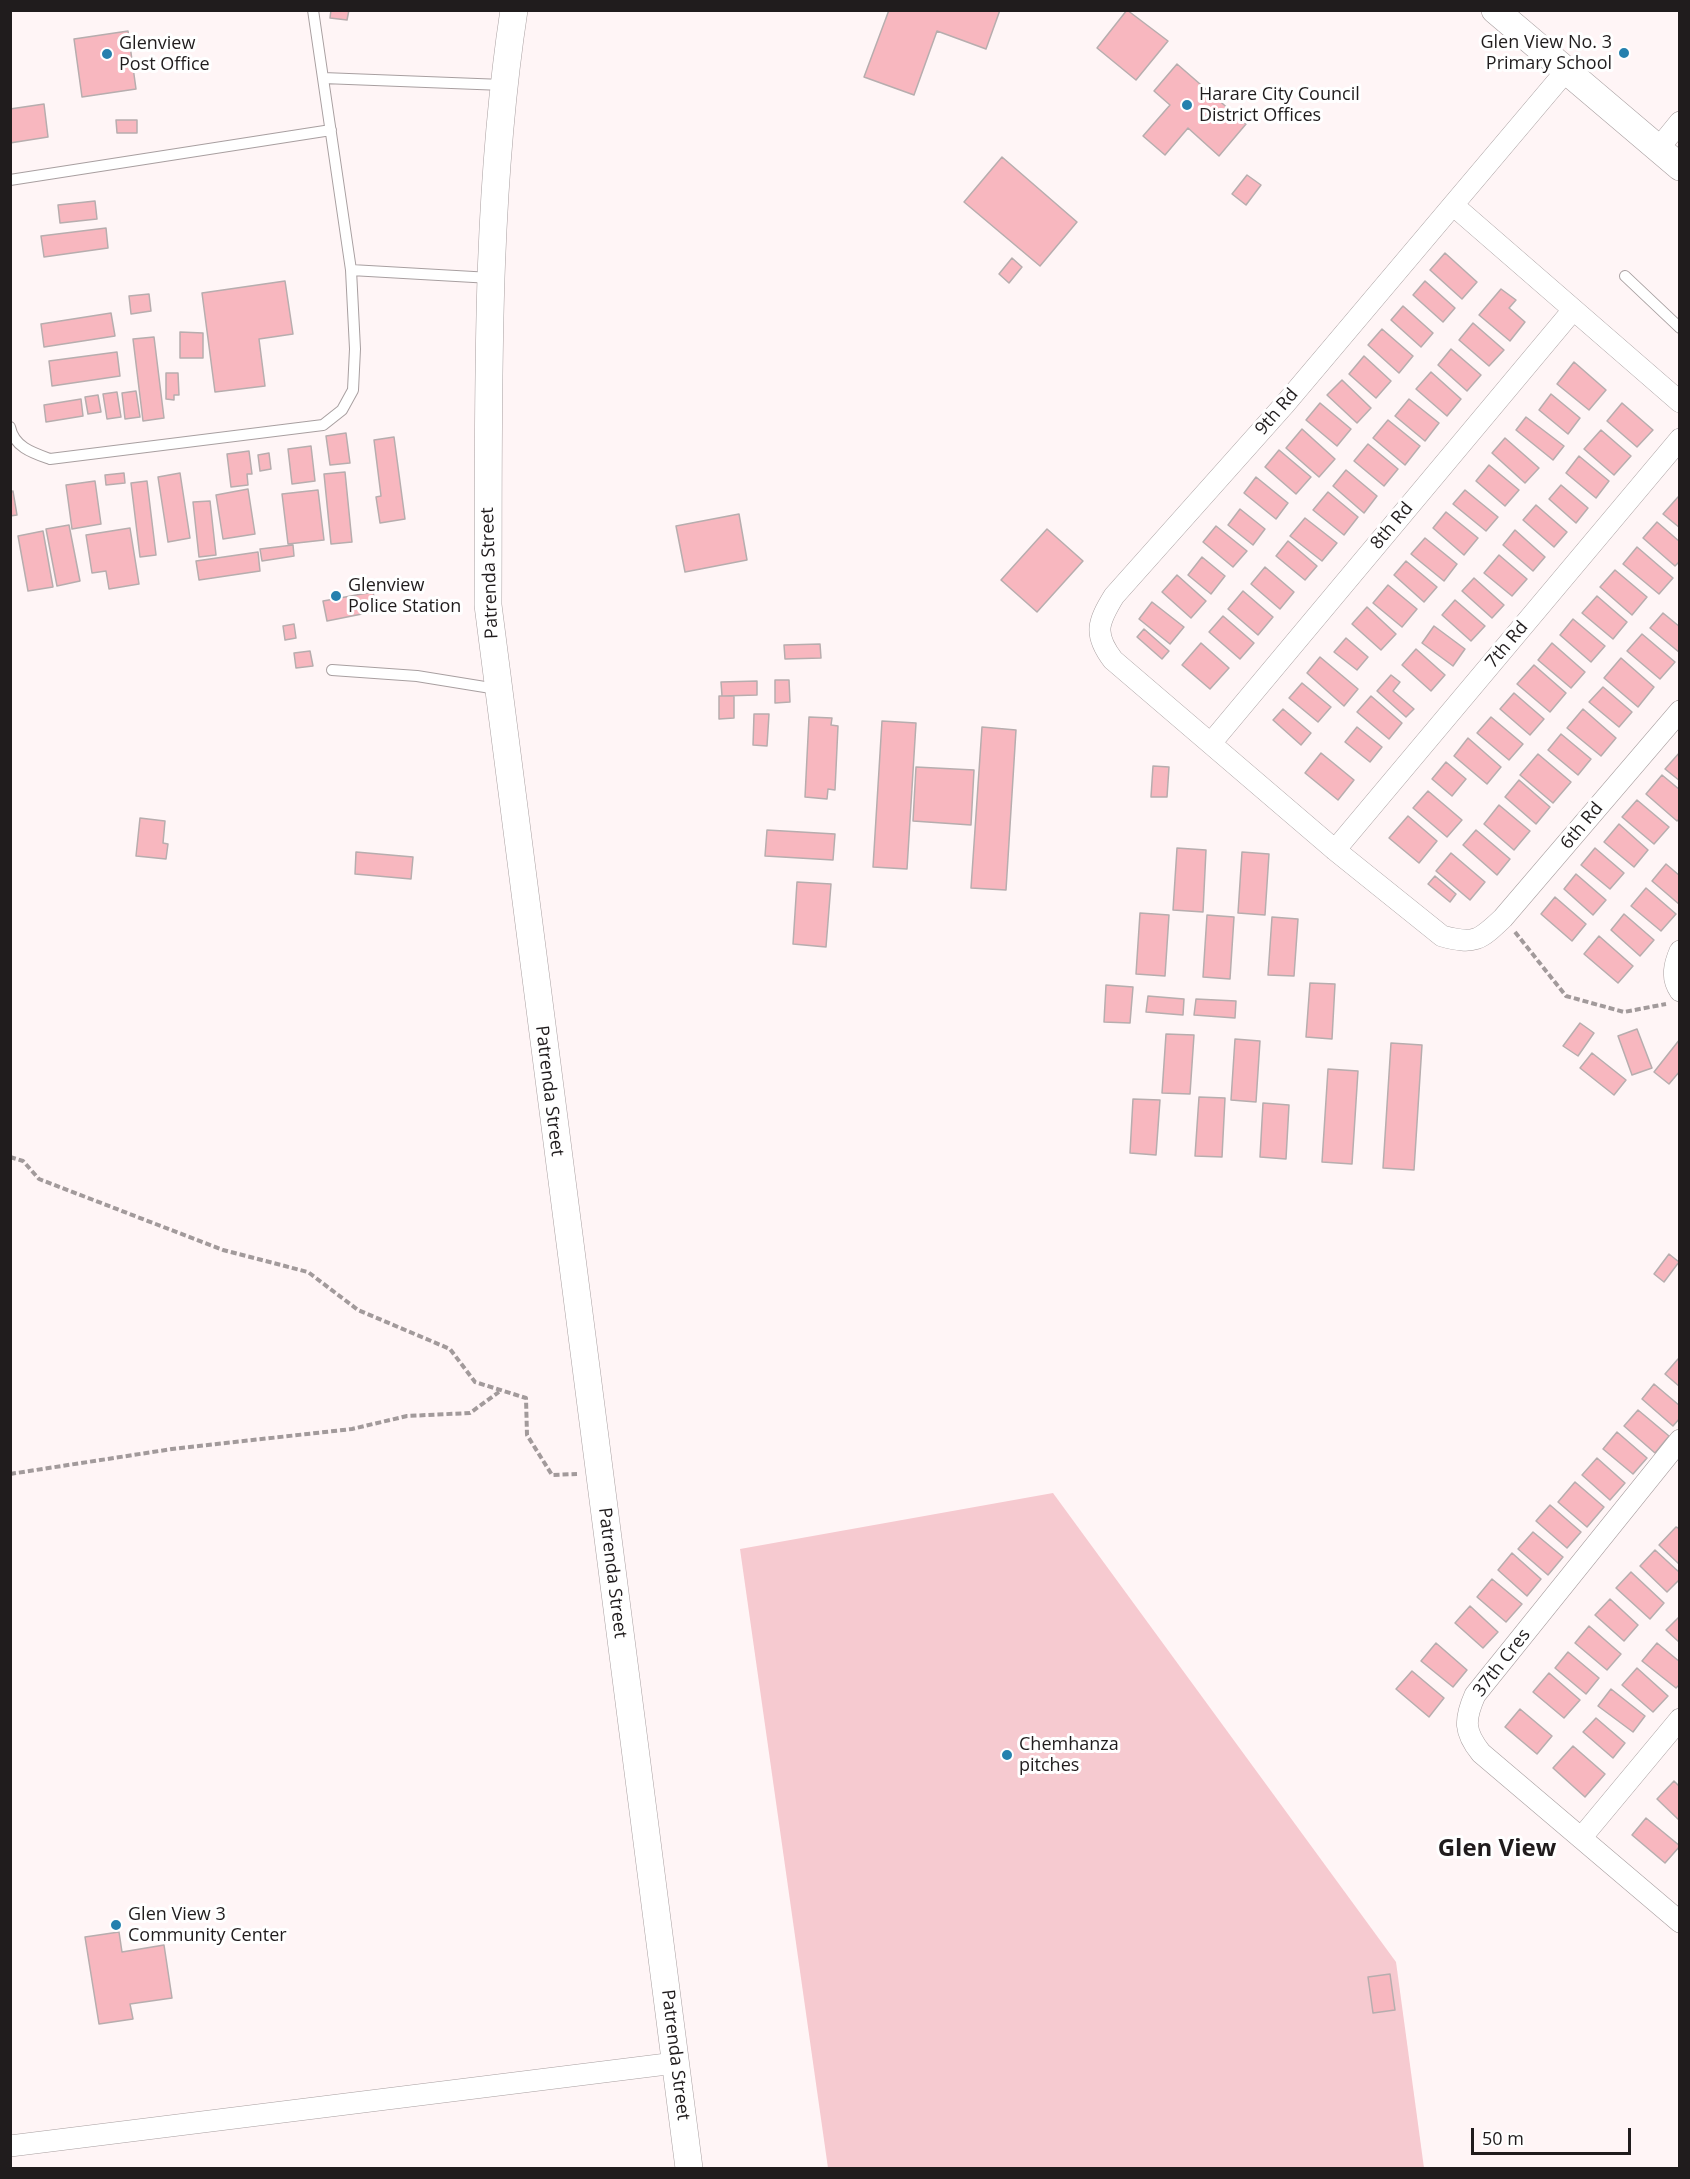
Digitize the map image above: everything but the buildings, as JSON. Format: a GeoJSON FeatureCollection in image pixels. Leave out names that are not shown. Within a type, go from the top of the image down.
{"type":"FeatureCollection","features":[{"type":"Feature","properties":{"kind":"street","name":"Patrenda Street"},"geometry":{"type":"LineString","coordinates":[[514,10],[505,85],[491,278],[488,605],[689,2169]]}},
{"type":"Feature","properties":{"kind":"street"},"geometry":{"type":"LineString","coordinates":[[1495,10],[1680,168]]}},
{"type":"Feature","properties":{"kind":"street","name":"9th Rd"},"geometry":{"type":"LineString","coordinates":[[1211,743],[1113,660],[1103,647],[1100,618],[1114,596],[1285,404],[1566,71]]}},
{"type":"Feature","properties":{"kind":"street"},"geometry":{"type":"LineString","coordinates":[[1658,149],[1680,122]]}},
{"type":"Feature","properties":{"kind":"street"},"geometry":{"type":"LineString","coordinates":[[1453,205],[1680,402]]}},
{"type":"Feature","properties":{"kind":"street","name":"8th Rd"},"geometry":{"type":"LineString","coordinates":[[1211,743],[1573,310]]}},
{"type":"Feature","properties":{"kind":"street","name":"7th Rd"},"geometry":{"type":"LineString","coordinates":[[1335,850],[1680,439]]}},
{"type":"Feature","properties":{"kind":"street","name":"6th Rd"},"geometry":{"type":"LineString","coordinates":[[1335,850],[1442,936],[1460,941],[1482,938],[1503,918],[1680,711]]}},
{"type":"Feature","properties":{"kind":"street"},"geometry":{"type":"LineString","coordinates":[[1211,743],[1335,850]]}},
{"type":"Feature","properties":{"kind":"street"},"geometry":{"type":"LineString","coordinates":[[1674,997],[1674,966],[1680,951]]}},
{"type":"Feature","properties":{"kind":"street","name":"37th Cres"},"geometry":{"type":"LineString","coordinates":[[1680,1440],[1475,1695],[1467,1715],[1469,1738],[1481,1753],[1680,1922]]}},
{"type":"Feature","properties":{"kind":"street"},"geometry":{"type":"LineString","coordinates":[[1581,1838],[1680,1719]]}},
{"type":"Feature","properties":{"kind":"street"},"geometry":{"type":"LineString","coordinates":[[10,2146],[675,2063]]}},
{"type":"Feature","properties":{"kind":"lane"},"geometry":{"type":"LineString","coordinates":[[10,427],[12,435],[26,450],[50,459],[323,425],[342,410],[352,390],[355,349],[351,270],[313,10]]}},
{"type":"Feature","properties":{"kind":"lane"},"geometry":{"type":"LineString","coordinates":[[323,78],[505,85]]}},
{"type":"Feature","properties":{"kind":"lane"},"geometry":{"type":"LineString","coordinates":[[10,180],[331,130]]}},
{"type":"Feature","properties":{"kind":"lane"},"geometry":{"type":"LineString","coordinates":[[351,270],[491,278]]}},
{"type":"Feature","properties":{"kind":"lane"},"geometry":{"type":"LineString","coordinates":[[1625,276],[1680,328]]}},
{"type":"Feature","properties":{"kind":"lane"},"geometry":{"type":"LineString","coordinates":[[332,670],[417,676],[497,689]]}},
{"type":"Feature","properties":{"kind":"path"},"geometry":{"type":"LineString","coordinates":[[1503,918],[1566,996],[1624,1012],[1674,997]]}},
{"type":"Feature","properties":{"kind":"path"},"geometry":{"type":"LineString","coordinates":[[10,1157],[23,1161],[39,1179],[223,1250],[308,1272],[358,1310],[450,1350],[475,1382],[499,1392],[526,1398],[527,1435],[552,1475],[599,1474]]}},
{"type":"Feature","properties":{"kind":"path"},"geometry":{"type":"LineString","coordinates":[[10,1474],[172,1449],[352,1429],[407,1416],[471,1413],[499,1392]]}},
{"type":"Feature","properties":{"kind":"shaded area","name":"Chemhanza pitches"},"geometry":{"type":"Polygon","coordinates":[[[1053,1493],[1396,1962],[1424,2168],[828,2168],[740,1549],[1053,1493]]]}},
{"type":"Feature","properties":{"kind":"place","name":"Glen View No. 3 Primary School"},"geometry":{"type":"Point","coordinates":[1624,53]}},
{"type":"Feature","properties":{"kind":"place","name":"Glenview Post Office"},"geometry":{"type":"Point","coordinates":[107,54]}},
{"type":"Feature","properties":{"kind":"place","name":"Harare City Council District Offices"},"geometry":{"type":"Point","coordinates":[1187,105]}},
{"type":"Feature","properties":{"kind":"place","name":"Glenview Police Station"},"geometry":{"type":"Point","coordinates":[336,596]}},
{"type":"Feature","properties":{"kind":"place","name":"Chemhanza pitches"},"geometry":{"type":"Point","coordinates":[1007,1755]}},
{"type":"Feature","properties":{"kind":"place","name":"Glen View 3 Community Center"},"geometry":{"type":"Point","coordinates":[116,1925]}},
{"type":"Feature","properties":{"kind":"district","name":"Glen View"},"geometry":{"type":"Point","coordinates":[1497,1849]}}]}
